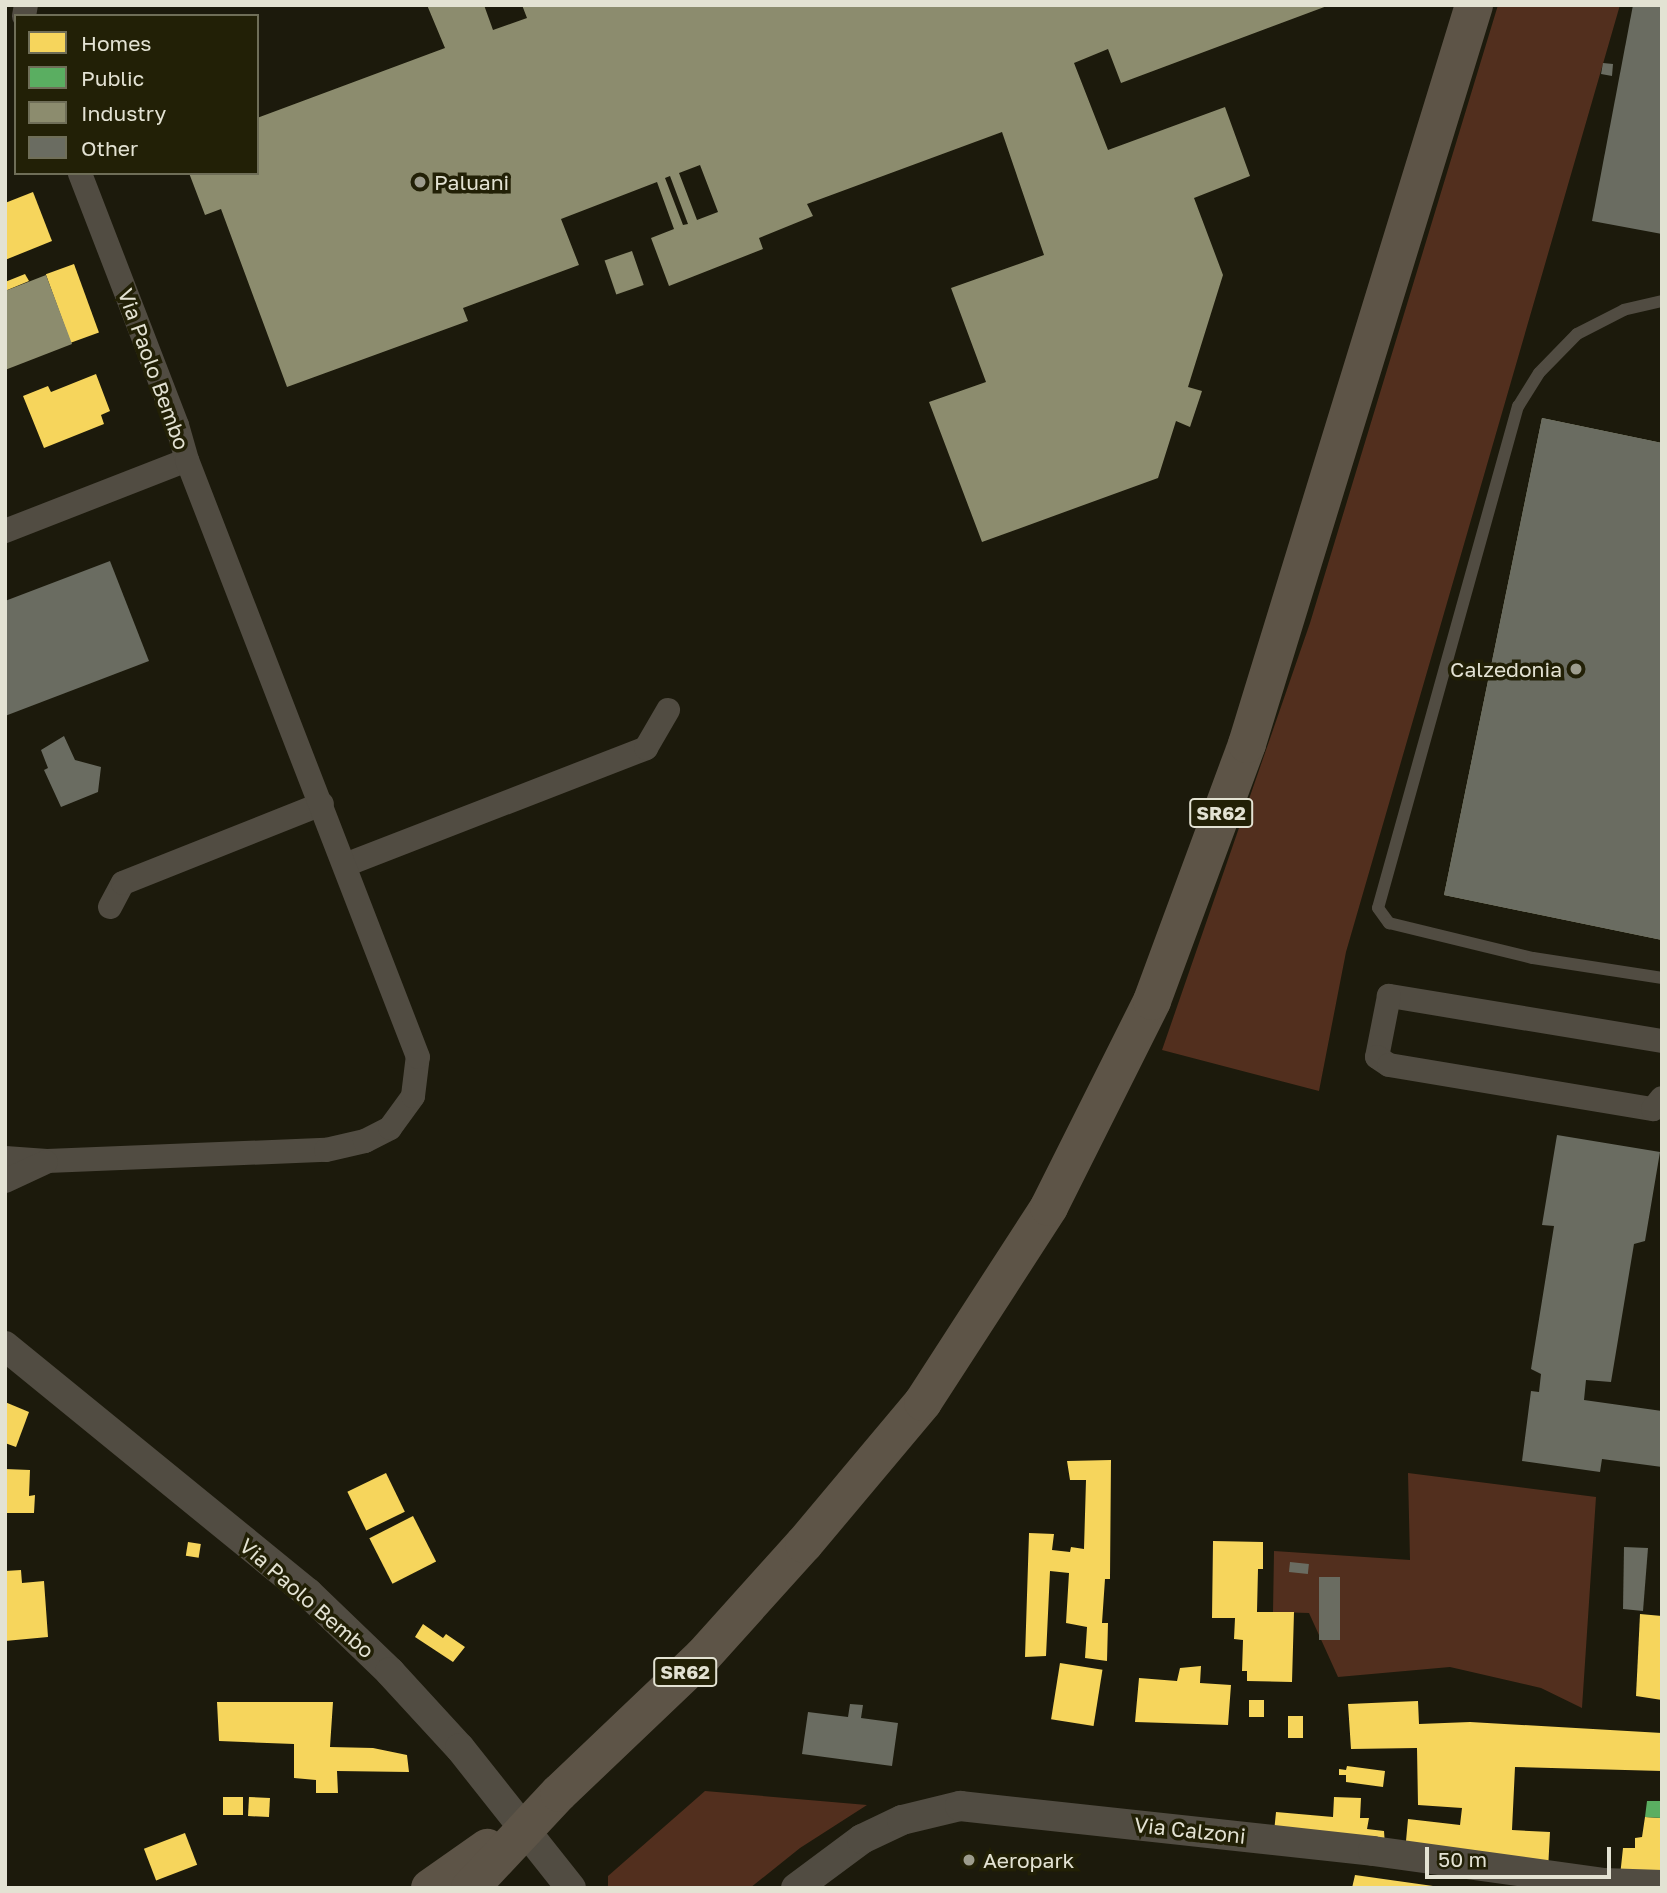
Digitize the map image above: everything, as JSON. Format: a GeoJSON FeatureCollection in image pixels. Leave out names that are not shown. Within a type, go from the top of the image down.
{"type":"FeatureCollection","features":[{"type":"Feature","properties":{"kind":"highway","name":"SR62"},"geometry":{"type":"LineString","coordinates":[[430,1888],[559,1793],[703,1656],[804,1544],[923,1402],[1049,1207],[1152,1001],[1247,744],[1474,5]]}},
{"type":"Feature","properties":{"kind":"highway"},"geometry":{"type":"LineString","coordinates":[[470,1888],[559,1793]]}},
{"type":"Feature","properties":{"kind":"street","name":"Via Paolo Bembo"},"geometry":{"type":"LineString","coordinates":[[5,531],[187,460],[177,425],[81,175]]}},
{"type":"Feature","properties":{"kind":"street"},"geometry":{"type":"LineString","coordinates":[[5,1158],[47,1161],[326,1150],[365,1141],[390,1128],[413,1096],[418,1057],[187,460]]}},
{"type":"Feature","properties":{"kind":"street"},"geometry":{"type":"LineString","coordinates":[[345,865],[646,748],[668,710]]}},
{"type":"Feature","properties":{"kind":"street"},"geometry":{"type":"LineString","coordinates":[[110,907],[123,883],[321,804]]}},
{"type":"Feature","properties":{"kind":"street"},"geometry":{"type":"LineString","coordinates":[[1662,1041],[1389,996],[1377,1057],[1389,1065],[1653,1109],[1662,1098]]}},
{"type":"Feature","properties":{"kind":"street"},"geometry":{"type":"LineString","coordinates":[[5,1181],[47,1161]]}},
{"type":"Feature","properties":{"kind":"street","name":"Via Paolo Bembo"},"geometry":{"type":"LineString","coordinates":[[5,1346],[308,1593],[390,1672],[460,1748],[571,1888]]}},
{"type":"Feature","properties":{"kind":"street","name":"Via Calzoni"},"geometry":{"type":"LineString","coordinates":[[796,1888],[862,1839],[902,1820],[960,1806],[1373,1851],[1604,1886],[1662,1885]]}},
{"type":"Feature","properties":{"kind":"lane"},"geometry":{"type":"LineString","coordinates":[[1662,301],[1624,310],[1577,334],[1539,373],[1518,406],[1378,908],[1389,923],[1533,958],[1662,978]]}},
{"type":"Feature","properties":{"kind":"shaded area"},"geometry":{"type":"Polygon","coordinates":[[[1498,5],[1620,5],[1346,952],[1319,1091],[1162,1050],[1310,623],[1498,5]]]}},
{"type":"Feature","properties":{"kind":"shaded area"},"geometry":{"type":"Polygon","coordinates":[[[1408,1473],[1596,1497],[1582,1708],[1541,1688],[1450,1667],[1338,1677],[1309,1613],[1273,1612],[1274,1551],[1410,1560],[1408,1473]]]}},
{"type":"Feature","properties":{"kind":"shaded area"},"geometry":{"type":"Polygon","coordinates":[[[705,1791],[867,1805],[800,1848],[750,1888],[608,1888],[608,1876],[705,1791]]]}},
{"type":"Feature","properties":{"kind":"building: Homes"},"geometry":{"type":"Polygon","coordinates":[[[33,192],[52,241],[5,260],[5,203],[33,192]]]}},
{"type":"Feature","properties":{"kind":"building: Homes"},"geometry":{"type":"Polygon","coordinates":[[[74,264],[99,333],[71,343],[46,274],[74,264]]]}},
{"type":"Feature","properties":{"kind":"building: Homes"},"geometry":{"type":"Polygon","coordinates":[[[25,274],[29,281],[5,291],[5,282],[25,274]]]}},
{"type":"Feature","properties":{"kind":"building: Homes"},"geometry":{"type":"Polygon","coordinates":[[[96,374],[110,411],[101,415],[104,424],[44,448],[23,396],[48,386],[51,392],[96,374]]]}},
{"type":"Feature","properties":{"kind":"building: Homes"},"geometry":{"type":"Polygon","coordinates":[[[5,1402],[29,1412],[16,1447],[5,1443],[5,1402]]]}},
{"type":"Feature","properties":{"kind":"building: Homes"},"geometry":{"type":"Polygon","coordinates":[[[1111,1460],[1110,1579],[1105,1579],[1102,1623],[1108,1623],[1107,1661],[1085,1658],[1087,1627],[1066,1623],[1069,1573],[1050,1571],[1046,1656],[1025,1657],[1029,1533],[1054,1534],[1052,1550],[1070,1552],[1071,1547],[1084,1549],[1086,1480],[1070,1480],[1067,1461],[1111,1460]]]}},
{"type":"Feature","properties":{"kind":"building: Homes"},"geometry":{"type":"Polygon","coordinates":[[[5,1469],[30,1470],[29,1496],[35,1495],[34,1513],[5,1513],[5,1469]]]}},
{"type":"Feature","properties":{"kind":"building: Homes"},"geometry":{"type":"Polygon","coordinates":[[[386,1473],[405,1512],[366,1530],[347,1492],[386,1473]]]}},
{"type":"Feature","properties":{"kind":"building: Homes"},"geometry":{"type":"Polygon","coordinates":[[[413,1516],[436,1561],[392,1584],[369,1538],[413,1516]]]}},
{"type":"Feature","properties":{"kind":"building: Homes"},"geometry":{"type":"Polygon","coordinates":[[[1213,1541],[1263,1542],[1263,1569],[1258,1569],[1257,1612],[1294,1612],[1292,1682],[1247,1681],[1247,1671],[1242,1671],[1243,1640],[1234,1639],[1235,1618],[1212,1618],[1213,1541]]]}},
{"type":"Feature","properties":{"kind":"building: Homes"},"geometry":{"type":"Polygon","coordinates":[[[188,1542],[201,1544],[199,1558],[186,1556],[188,1542]]]}},
{"type":"Feature","properties":{"kind":"building: Homes"},"geometry":{"type":"Polygon","coordinates":[[[21,1570],[22,1583],[44,1581],[48,1637],[5,1641],[5,1571],[21,1570]]]}},
{"type":"Feature","properties":{"kind":"building: Homes"},"geometry":{"type":"Polygon","coordinates":[[[1640,1614],[1662,1616],[1662,1700],[1636,1696],[1640,1614]]]}},
{"type":"Feature","properties":{"kind":"building: Homes"},"geometry":{"type":"Polygon","coordinates":[[[423,1624],[443,1638],[446,1634],[465,1647],[453,1662],[415,1637],[423,1624]]]}},
{"type":"Feature","properties":{"kind":"building: Homes"},"geometry":{"type":"Polygon","coordinates":[[[1060,1663],[1102,1670],[1094,1726],[1051,1719],[1060,1663]]]}},
{"type":"Feature","properties":{"kind":"building: Homes"},"geometry":{"type":"Polygon","coordinates":[[[1201,1666],[1200,1683],[1231,1685],[1228,1725],[1135,1722],[1139,1678],[1177,1681],[1180,1668],[1201,1666]]]}},
{"type":"Feature","properties":{"kind":"building: Homes"},"geometry":{"type":"Polygon","coordinates":[[[1249,1700],[1264,1700],[1264,1717],[1249,1717],[1249,1700]]]}},
{"type":"Feature","properties":{"kind":"building: Homes"},"geometry":{"type":"Polygon","coordinates":[[[1418,1701],[1419,1724],[1470,1722],[1662,1733],[1662,1771],[1515,1767],[1512,1830],[1550,1832],[1548,1870],[1405,1852],[1408,1819],[1460,1825],[1462,1808],[1418,1805],[1417,1748],[1351,1749],[1348,1704],[1418,1701]]]}},
{"type":"Feature","properties":{"kind":"building: Homes"},"geometry":{"type":"Polygon","coordinates":[[[217,1702],[333,1702],[330,1747],[373,1748],[407,1755],[409,1772],[337,1771],[338,1793],[316,1793],[316,1780],[294,1778],[294,1744],[219,1741],[217,1702]]]}},
{"type":"Feature","properties":{"kind":"building: Homes"},"geometry":{"type":"Polygon","coordinates":[[[1288,1716],[1303,1716],[1303,1738],[1288,1738],[1288,1716]]]}},
{"type":"Feature","properties":{"kind":"building: Homes"},"geometry":{"type":"Polygon","coordinates":[[[1347,1766],[1385,1771],[1383,1787],[1346,1782],[1346,1775],[1339,1775],[1339,1769],[1346,1770],[1347,1766]]]}},
{"type":"Feature","properties":{"kind":"building: Homes"},"geometry":{"type":"Polygon","coordinates":[[[223,1797],[243,1797],[243,1815],[223,1815],[223,1797]]]}},
{"type":"Feature","properties":{"kind":"building: Homes"},"geometry":{"type":"Polygon","coordinates":[[[249,1797],[270,1798],[269,1817],[248,1816],[249,1797]]]}},
{"type":"Feature","properties":{"kind":"building: Homes"},"geometry":{"type":"Polygon","coordinates":[[[1334,1797],[1361,1798],[1360,1818],[1369,1818],[1367,1829],[1384,1831],[1385,1845],[1274,1832],[1276,1812],[1333,1817],[1334,1797]]]}},
{"type":"Feature","properties":{"kind":"building: Homes"},"geometry":{"type":"Polygon","coordinates":[[[1645,1817],[1662,1818],[1662,1880],[1620,1876],[1623,1848],[1635,1848],[1635,1838],[1642,1837],[1645,1817]]]}},
{"type":"Feature","properties":{"kind":"building: Homes"},"geometry":{"type":"Polygon","coordinates":[[[185,1833],[197,1865],[156,1881],[144,1849],[185,1833]]]}},
{"type":"Feature","properties":{"kind":"building: Homes"},"geometry":{"type":"Polygon","coordinates":[[[1355,1875],[1433,1886],[1433,1888],[1352,1888],[1355,1875]]]}},
{"type":"Feature","properties":{"kind":"building: Public"},"geometry":{"type":"Polygon","coordinates":[[[1647,1801],[1662,1801],[1662,1818],[1645,1817],[1647,1801]]]}},
{"type":"Feature","properties":{"kind":"building: Industry"},"geometry":{"type":"Polygon","coordinates":[[[427,5],[484,5],[493,30],[527,18],[522,5],[1327,6],[1121,83],[1108,49],[1074,63],[1108,150],[1225,107],[1250,176],[1194,198],[1223,275],[1188,387],[1202,391],[1190,427],[1176,421],[1158,478],[982,542],[929,402],[986,382],[951,288],[1044,255],[1002,132],[807,204],[813,216],[759,238],[763,249],[669,286],[651,238],[674,229],[657,182],[561,219],[579,265],[463,308],[468,321],[287,387],[221,209],[205,215],[190,175],[259,175],[259,117],[445,48],[427,5]],[[700,165],[679,173],[697,220],[718,212],[700,165]],[[670,176],[665,178],[683,225],[688,224],[670,176]]]}},
{"type":"Feature","properties":{"kind":"building: Industry"},"geometry":{"type":"Polygon","coordinates":[[[632,251],[644,285],[616,294],[605,260],[632,251]]]}},
{"type":"Feature","properties":{"kind":"building: Industry"},"geometry":{"type":"Polygon","coordinates":[[[46,275],[72,344],[5,370],[5,291],[46,275]]]}},
{"type":"Feature","properties":{"kind":"building: Industry","name":"Calzedonia"},"geometry":{"type":"Polygon","coordinates":[[[1542,418],[1662,443],[1662,940],[1444,895],[1542,418]]]}},
{"type":"Feature","properties":{"kind":"building: Other"},"geometry":{"type":"Polygon","coordinates":[[[1633,5],[1662,5],[1662,234],[1592,221],[1633,5]]]}},
{"type":"Feature","properties":{"kind":"building: Other"},"geometry":{"type":"Polygon","coordinates":[[[1603,63],[1613,64],[1612,76],[1601,74],[1603,63]]]}},
{"type":"Feature","properties":{"kind":"building: Other","name":"Calzedonia"},"geometry":{"type":"Polygon","coordinates":[[[1542,418],[1662,443],[1662,940],[1444,895],[1542,418]]]}},
{"type":"Feature","properties":{"kind":"building: Other"},"geometry":{"type":"Polygon","coordinates":[[[110,561],[149,661],[5,716],[5,601],[110,561]]]}},
{"type":"Feature","properties":{"kind":"building: Other"},"geometry":{"type":"Polygon","coordinates":[[[64,736],[75,760],[101,767],[98,792],[61,807],[44,770],[48,768],[41,750],[64,736]]]}},
{"type":"Feature","properties":{"kind":"building: Other"},"geometry":{"type":"Polygon","coordinates":[[[1557,1135],[1660,1152],[1645,1241],[1634,1244],[1611,1382],[1586,1380],[1584,1400],[1662,1411],[1662,1467],[1602,1459],[1600,1472],[1522,1461],[1531,1391],[1539,1392],[1541,1374],[1531,1369],[1554,1226],[1542,1225],[1557,1135]]]}},
{"type":"Feature","properties":{"kind":"building: Other"},"geometry":{"type":"Polygon","coordinates":[[[1624,1547],[1648,1548],[1643,1611],[1623,1609],[1624,1547]]]}},
{"type":"Feature","properties":{"kind":"building: Other"},"geometry":{"type":"Polygon","coordinates":[[[1290,1562],[1309,1564],[1308,1574],[1289,1572],[1290,1562]]]}},
{"type":"Feature","properties":{"kind":"building: Other"},"geometry":{"type":"Polygon","coordinates":[[[1319,1577],[1340,1577],[1340,1640],[1319,1640],[1319,1577]]]}},
{"type":"Feature","properties":{"kind":"building: Other"},"geometry":{"type":"Polygon","coordinates":[[[850,1704],[863,1705],[861,1718],[898,1723],[892,1766],[802,1754],[808,1712],[848,1717],[850,1704]]]}},
{"type":"Feature","properties":{"kind":"place","name":"Paluani"},"geometry":{"type":"Point","coordinates":[420,182]}},
{"type":"Feature","properties":{"kind":"place","name":"Calzedonia"},"geometry":{"type":"Point","coordinates":[1576,669]}},
{"type":"Feature","properties":{"kind":"place","name":"Aeropark"},"geometry":{"type":"Point","coordinates":[969,1860]}}]}
